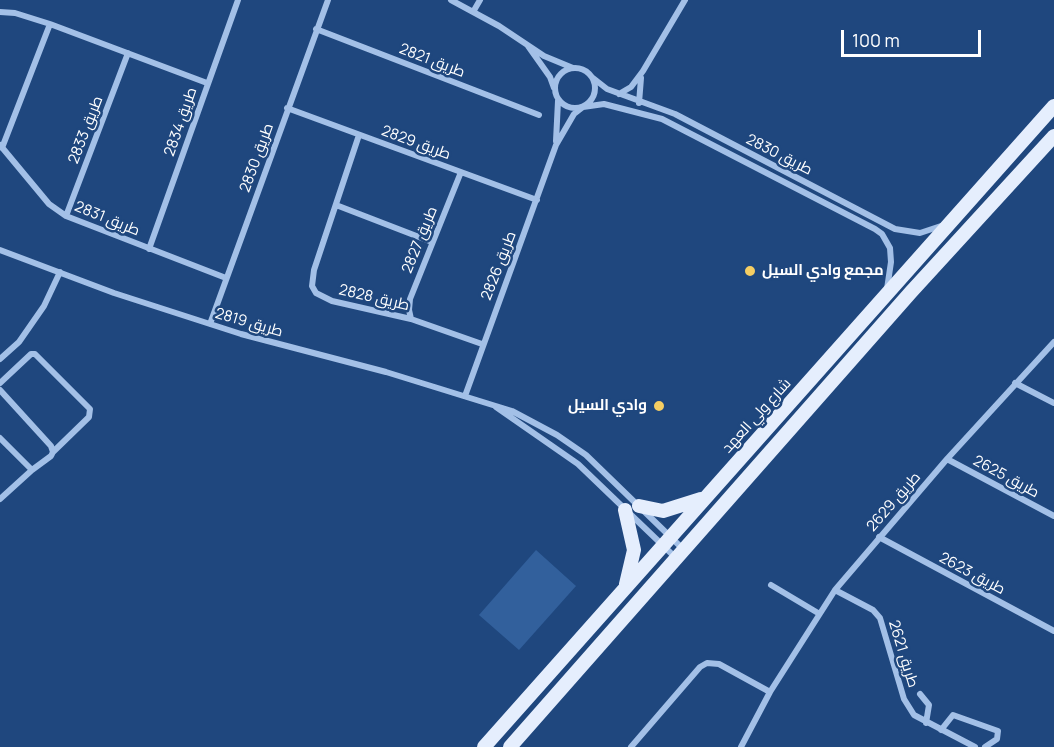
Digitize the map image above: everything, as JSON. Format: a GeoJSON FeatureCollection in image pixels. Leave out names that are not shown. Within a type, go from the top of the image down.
{"type":"FeatureCollection","features":[{"type":"Feature","properties":{"kind":"main road","name":"شارع ولي العهد"},"geometry":{"type":"LineString","coordinates":[[484,747],[626,586],[673,549],[703,498],[751,448],[1054,106]]}},
{"type":"Feature","properties":{"kind":"main road","name":"شارع ولي العهد"},"geometry":{"type":"LineString","coordinates":[[510,747],[590,657],[673,549],[1054,136]]}},
{"type":"Feature","properties":{"kind":"main road"},"geometry":{"type":"LineString","coordinates":[[639,506],[663,511],[703,498]]}},
{"type":"Feature","properties":{"kind":"main road"},"geometry":{"type":"LineString","coordinates":[[625,510],[634,550],[626,586]]}},
{"type":"Feature","properties":{"kind":"street","name":"طريق 2834"},"geometry":{"type":"LineString","coordinates":[[149,249],[237,2],[228,0]]}},
{"type":"Feature","properties":{"kind":"street","name":"طريق 2830"},"geometry":{"type":"LineString","coordinates":[[210,324],[328,0]]}},
{"type":"Feature","properties":{"kind":"street"},"geometry":{"type":"LineString","coordinates":[[451,0],[526,43],[544,56],[573,68],[585,70],[593,78],[595,94],[583,107],[572,109],[557,96],[550,77],[526,43]]}},
{"type":"Feature","properties":{"kind":"street"},"geometry":{"type":"LineString","coordinates":[[473,12],[480,0]]}},
{"type":"Feature","properties":{"kind":"street"},"geometry":{"type":"LineString","coordinates":[[618,94],[631,87],[644,71],[685,0]]}},
{"type":"Feature","properties":{"kind":"street"},"geometry":{"type":"LineString","coordinates":[[0,12],[15,13],[50,24],[207,83]]}},
{"type":"Feature","properties":{"kind":"street","name":"طريق 2831"},"geometry":{"type":"LineString","coordinates":[[50,24],[1,147],[49,204],[66,216],[226,278]]}},
{"type":"Feature","properties":{"kind":"street","name":"طريق 2821"},"geometry":{"type":"LineString","coordinates":[[316,29],[539,116]]}},
{"type":"Feature","properties":{"kind":"street","name":"طريق 2833"},"geometry":{"type":"LineString","coordinates":[[66,216],[128,53]]}},
{"type":"Feature","properties":{"kind":"street"},"geometry":{"type":"LineString","coordinates":[[557,96],[558,76],[573,68]]}},
{"type":"Feature","properties":{"kind":"street"},"geometry":{"type":"LineString","coordinates":[[635,110],[644,71]]}},
{"type":"Feature","properties":{"kind":"street","name":"طريق 2830"},"geometry":{"type":"LineString","coordinates":[[593,78],[618,94],[675,114],[895,229],[914,233],[927,232],[956,217]]}},
{"type":"Feature","properties":{"kind":"street","name":"طريق 2826"},"geometry":{"type":"LineString","coordinates":[[556,145],[557,96]]}},
{"type":"Feature","properties":{"kind":"street","name":"طريق 2830"},"geometry":{"type":"LineString","coordinates":[[583,107],[604,104],[635,110],[689,131],[882,234],[890,248],[891,255],[886,293]]}},
{"type":"Feature","properties":{"kind":"street","name":"طريق 2826"},"geometry":{"type":"LineString","coordinates":[[465,396],[556,145],[574,114],[583,107]]}},
{"type":"Feature","properties":{"kind":"street","name":"طريق 2829"},"geometry":{"type":"LineString","coordinates":[[287,108],[537,200]]}},
{"type":"Feature","properties":{"kind":"street","name":"طريق 2828"},"geometry":{"type":"LineString","coordinates":[[359,135],[312,278],[315,293],[332,301],[411,319],[482,344]]}},
{"type":"Feature","properties":{"kind":"street","name":"طريق 2827"},"geometry":{"type":"LineString","coordinates":[[411,319],[410,298],[461,172]]}},
{"type":"Feature","properties":{"kind":"street"},"geometry":{"type":"LineString","coordinates":[[336,205],[432,242]]}},
{"type":"Feature","properties":{"kind":"street","name":"طريق 2819"},"geometry":{"type":"LineString","coordinates":[[0,250],[210,324],[512,411],[557,435],[586,455],[639,506],[673,549]]}},
{"type":"Feature","properties":{"kind":"street"},"geometry":{"type":"LineString","coordinates":[[0,359],[20,342],[44,306],[60,272]]}},
{"type":"Feature","properties":{"kind":"street","name":"طريق 2629"},"geometry":{"type":"LineString","coordinates":[[741,747],[770,692],[818,613],[879,537],[1054,342]]}},
{"type":"Feature","properties":{"kind":"street"},"geometry":{"type":"LineString","coordinates":[[0,383],[31,354],[36,354],[90,409],[89,417],[51,456],[0,499]]}},
{"type":"Feature","properties":{"kind":"street"},"geometry":{"type":"LineString","coordinates":[[1015,383],[1054,403]]}},
{"type":"Feature","properties":{"kind":"street"},"geometry":{"type":"LineString","coordinates":[[0,390],[53,452]]}},
{"type":"Feature","properties":{"kind":"street","name":"طريق 2819"},"geometry":{"type":"LineString","coordinates":[[496,407],[578,464],[625,510],[673,549]]}},
{"type":"Feature","properties":{"kind":"street"},"geometry":{"type":"LineString","coordinates":[[553,446],[557,435]]}},
{"type":"Feature","properties":{"kind":"street"},"geometry":{"type":"LineString","coordinates":[[0,438],[32,470]]}},
{"type":"Feature","properties":{"kind":"street"},"geometry":{"type":"LineString","coordinates":[[578,464],[586,455]]}},
{"type":"Feature","properties":{"kind":"street","name":"طريق 2625"},"geometry":{"type":"LineString","coordinates":[[947,459],[1054,516]]}},
{"type":"Feature","properties":{"kind":"street","name":"طريق 2623"},"geometry":{"type":"LineString","coordinates":[[879,537],[1054,631]]}},
{"type":"Feature","properties":{"kind":"street"},"geometry":{"type":"LineString","coordinates":[[771,585],[818,613]]}},
{"type":"Feature","properties":{"kind":"street","name":"طريق 2621"},"geometry":{"type":"LineString","coordinates":[[836,590],[873,610],[880,618],[904,699],[914,715],[975,747]]}},
{"type":"Feature","properties":{"kind":"street"},"geometry":{"type":"LineString","coordinates":[[631,747],[700,668],[707,663],[719,664],[770,692]]}},
{"type":"Feature","properties":{"kind":"street"},"geometry":{"type":"LineString","coordinates":[[920,694],[928,705],[926,723]]}},
{"type":"Feature","properties":{"kind":"street"},"geometry":{"type":"LineString","coordinates":[[941,730],[953,715],[998,731],[997,739],[985,747]]}},
{"type":"Feature","properties":{"kind":"shaded area"},"geometry":{"type":"Polygon","coordinates":[[[536,550],[576,586],[519,650],[479,615],[536,550]]]}},
{"type":"Feature","properties":{"kind":"place","name":"مجمع وادي السيل"},"geometry":{"type":"Point","coordinates":[750,271]}},
{"type":"Feature","properties":{"kind":"place","name":"وادي السيل"},"geometry":{"type":"Point","coordinates":[659,406]}}]}
